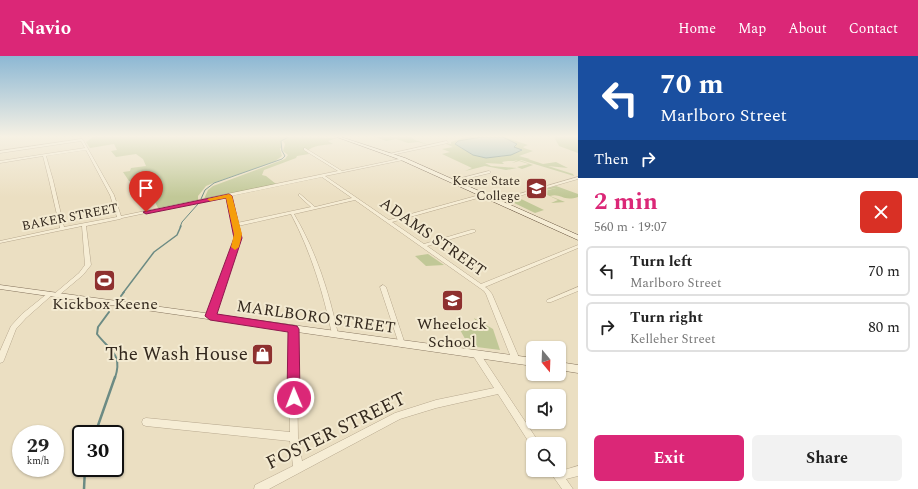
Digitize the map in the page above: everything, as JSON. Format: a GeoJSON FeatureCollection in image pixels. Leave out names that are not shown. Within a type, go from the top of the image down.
{"type":"FeatureCollection","features":[{"type":"Feature","properties":{"kind":"main road"},"geometry":{"type":"LineString","coordinates":[[399,157],[578,238]]}},
{"type":"Feature","properties":{"kind":"main road"},"geometry":{"type":"LineString","coordinates":[[497,201],[578,241]]}},
{"type":"Feature","properties":{"kind":"street"},"geometry":{"type":"LineString","coordinates":[[0,162],[35,157]]}},
{"type":"Feature","properties":{"kind":"street"},"geometry":{"type":"LineString","coordinates":[[44,157],[62,229]]}},
{"type":"Feature","properties":{"kind":"street"},"geometry":{"type":"LineString","coordinates":[[91,157],[112,195],[120,218]]}},
{"type":"Feature","properties":{"kind":"street"},"geometry":{"type":"LineString","coordinates":[[318,157],[342,172]]}},
{"type":"Feature","properties":{"kind":"street","name":"BAKER STREET"},"geometry":{"type":"LineString","coordinates":[[0,242],[403,159]]}},
{"type":"Feature","properties":{"kind":"street"},"geometry":{"type":"LineString","coordinates":[[452,181],[488,172]]}},
{"type":"Feature","properties":{"kind":"street","name":"ADAMS STREET"},"geometry":{"type":"LineString","coordinates":[[323,176],[481,286],[489,294],[516,360]]}},
{"type":"Feature","properties":{"kind":"street"},"geometry":{"type":"LineString","coordinates":[[497,201],[578,178]]}},
{"type":"Feature","properties":{"kind":"street"},"geometry":{"type":"LineString","coordinates":[[300,195],[314,208]]}},
{"type":"Feature","properties":{"kind":"street"},"geometry":{"type":"LineString","coordinates":[[388,222],[484,195]]}},
{"type":"Feature","properties":{"kind":"street"},"geometry":{"type":"LineString","coordinates":[[210,316],[238,238],[229,196]]}},
{"type":"Feature","properties":{"kind":"street"},"geometry":{"type":"LineString","coordinates":[[236,225],[355,199]]}},
{"type":"Feature","properties":{"kind":"street"},"geometry":{"type":"LineString","coordinates":[[292,213],[304,231],[328,300],[334,334]]}},
{"type":"Feature","properties":{"kind":"street"},"geometry":{"type":"LineString","coordinates":[[0,360],[14,328],[24,316],[81,274],[88,265],[84,225]]}},
{"type":"Feature","properties":{"kind":"street"},"geometry":{"type":"LineString","coordinates":[[423,246],[473,231]]}},
{"type":"Feature","properties":{"kind":"street"},"geometry":{"type":"LineString","coordinates":[[481,286],[578,246]]}},
{"type":"Feature","properties":{"kind":"street","name":"MARLBORO STREET"},"geometry":{"type":"LineString","coordinates":[[0,287],[526,361]]}},
{"type":"Feature","properties":{"kind":"street"},"geometry":{"type":"LineString","coordinates":[[383,287],[402,344]]}},
{"type":"Feature","properties":{"kind":"street"},"geometry":{"type":"LineString","coordinates":[[549,302],[578,289]]}},
{"type":"Feature","properties":{"kind":"street"},"geometry":{"type":"LineString","coordinates":[[293,329],[294,437],[298,468]]}},
{"type":"Feature","properties":{"kind":"street"},"geometry":{"type":"LineString","coordinates":[[476,354],[530,437]]}},
{"type":"Feature","properties":{"kind":"street"},"geometry":{"type":"LineString","coordinates":[[566,367],[578,369]]}},
{"type":"Feature","properties":{"kind":"street","name":"FOSTER STREET"},"geometry":{"type":"LineString","coordinates":[[259,489],[411,411],[499,390]]}},
{"type":"Feature","properties":{"kind":"street"},"geometry":{"type":"LineString","coordinates":[[146,422],[294,437]]}},
{"type":"Feature","properties":{"kind":"street"},"geometry":{"type":"LineString","coordinates":[[566,472],[578,471]]}},
{"type":"Feature","properties":{"kind":"street"},"geometry":{"type":"LineString","coordinates":[[559,477],[568,489]]}},
{"type":"Feature","properties":{"kind":"green space"},"geometry":{"type":"Polygon","coordinates":[[[140,157],[280,157],[274,162],[206,186],[198,196],[198,200],[158,208],[154,200],[145,199],[137,193],[136,190],[149,182],[129,181],[123,172],[130,171],[131,168],[146,166],[140,157]]]}},
{"type":"Feature","properties":{"kind":"green space"},"geometry":{"type":"Polygon","coordinates":[[[286,157],[296,157],[264,170],[262,175],[266,176],[276,184],[204,199],[208,190],[213,186],[286,157]]]}},
{"type":"Feature","properties":{"kind":"green space"},"geometry":{"type":"Polygon","coordinates":[[[449,157],[523,157],[543,164],[556,162],[568,168],[548,166],[573,174],[574,176],[521,160],[519,160],[533,165],[522,169],[517,167],[529,164],[519,161],[512,163],[518,160],[506,161],[502,162],[504,164],[485,163],[491,166],[517,168],[506,170],[485,166],[465,171],[472,168],[449,157]]]}},
{"type":"Feature","properties":{"kind":"green space"},"geometry":{"type":"Polygon","coordinates":[[[556,186],[578,194],[578,197],[569,199],[554,195],[550,196],[565,202],[551,203],[558,200],[541,192],[556,188],[535,192],[556,186]]]}},
{"type":"Feature","properties":{"kind":"green space"},"geometry":{"type":"Polygon","coordinates":[[[519,198],[544,210],[535,213],[510,201],[519,198]]]}},
{"type":"Feature","properties":{"kind":"green space"},"geometry":{"type":"Polygon","coordinates":[[[428,254],[444,265],[426,266],[415,256],[428,254]]]}},
{"type":"Feature","properties":{"kind":"green space"},"geometry":{"type":"Polygon","coordinates":[[[474,318],[493,329],[500,350],[469,346],[459,328],[479,327],[474,318]]]}},
{"type":"Feature","properties":{"kind":"waterway"},"geometry":{"type":"LineString","coordinates":[[201,199],[205,190],[214,183],[284,157]]}},
{"type":"Feature","properties":{"kind":"waterway"},"geometry":{"type":"LineString","coordinates":[[180,227],[182,222],[198,204]]}},
{"type":"Feature","properties":{"kind":"waterway"},"geometry":{"type":"LineString","coordinates":[[123,293],[154,252],[177,235],[181,226]]}},
{"type":"Feature","properties":{"kind":"waterway"},"geometry":{"type":"LineString","coordinates":[[121,296],[124,292]]}},
{"type":"Feature","properties":{"kind":"waterway"},"geometry":{"type":"LineString","coordinates":[[109,312],[98,327],[97,334],[114,353],[117,363],[115,378]]}},
{"type":"Feature","properties":{"kind":"waterway"},"geometry":{"type":"LineString","coordinates":[[98,425],[115,377]]}},
{"type":"Feature","properties":{"kind":"waterway"},"geometry":{"type":"LineString","coordinates":[[84,489],[85,477]]}},
{"type":"Feature","properties":{"kind":"slow traffic"},"geometry":{"type":"LineString","coordinates":[[210,199],[229,196],[238,234],[235,247]]}},
{"type":"Feature","properties":{"kind":"place","name":"Keene State College"},"geometry":{"type":"Point","coordinates":[536,188]}},
{"type":"Feature","properties":{"kind":"place","name":"Kickbox Keene"},"geometry":{"type":"Point","coordinates":[105,281]}},
{"type":"Feature","properties":{"kind":"place","name":"Wheelock School"},"geometry":{"type":"Point","coordinates":[452,301]}},
{"type":"Feature","properties":{"kind":"place","name":"The Wash House"},"geometry":{"type":"Point","coordinates":[263,354]}},
{"type":"Feature","properties":{"kind":"route"},"geometry":{"type":"LineString","coordinates":[[146,212],[229,196],[238,238],[210,316],[293,329],[294,398]]}}]}
